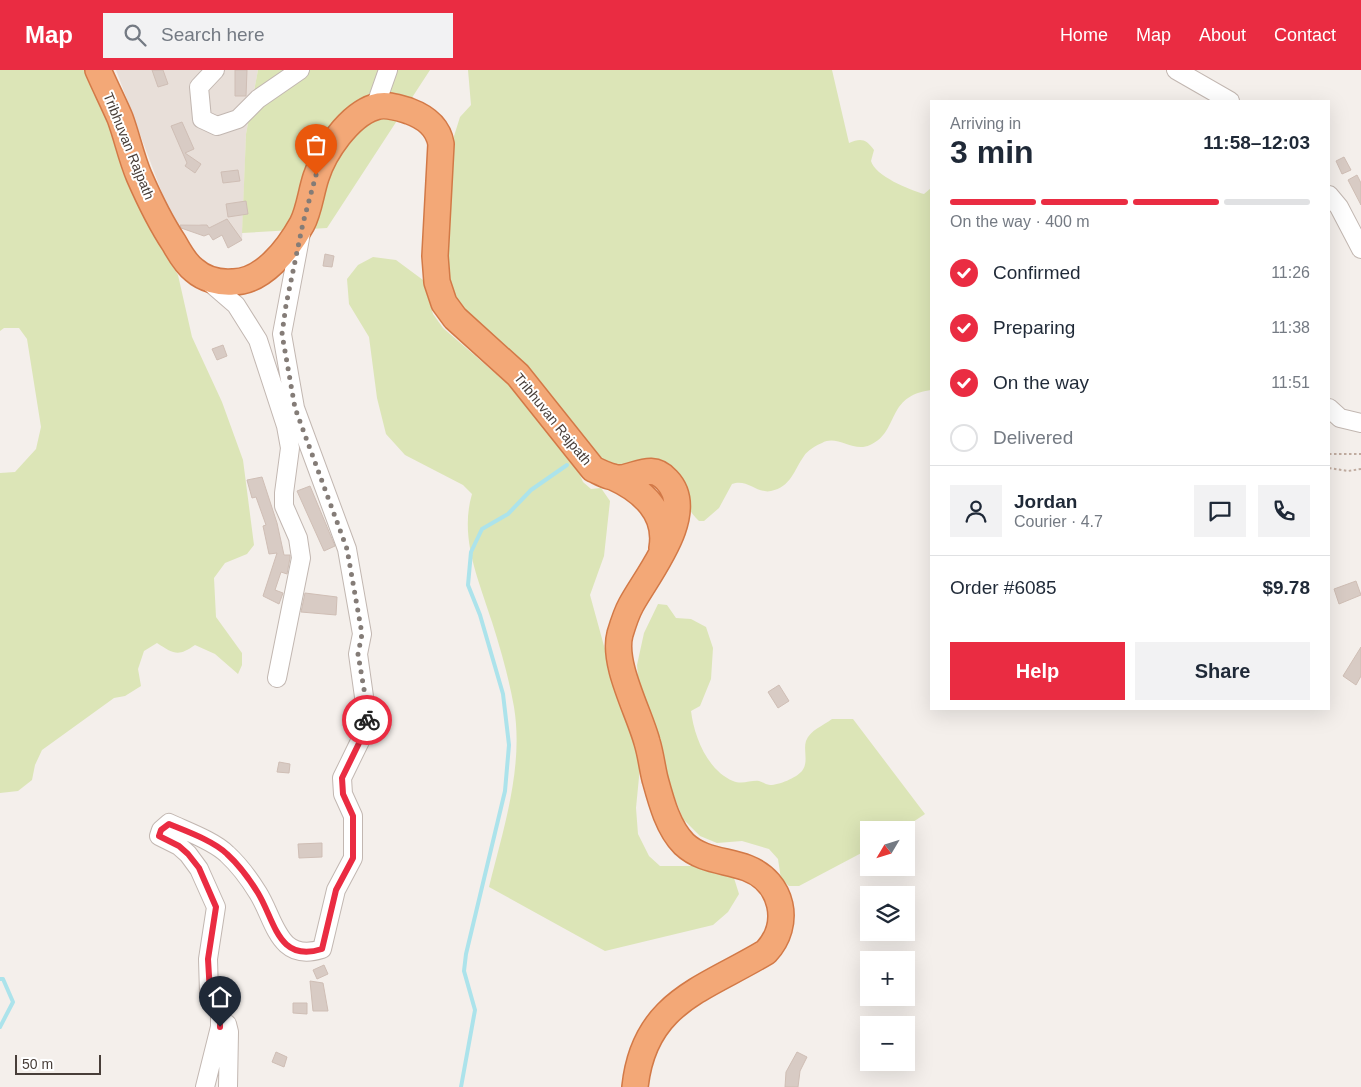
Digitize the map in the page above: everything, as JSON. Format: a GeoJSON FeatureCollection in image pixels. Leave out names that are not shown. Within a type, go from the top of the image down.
{"type":"FeatureCollection","features":[{"type":"Feature","properties":{"kind":"highway","name":"Tribhuvan Rajpath"},"geometry":{"type":"LineString","coordinates":[[98,70],[120,119],[138,174],[159,219],[180,253],[192,269],[200,275]]}},
{"type":"Feature","properties":{"kind":"highway","name":"Tribhuvan Rajpath"},"geometry":{"type":"LineString","coordinates":[[376,106],[385,105],[421,116],[435,128],[440,138],[442,151],[435,243],[436,270],[440,293],[448,312],[518,375],[594,469],[613,477],[621,478],[647,471],[660,474],[672,485],[678,502],[678,511],[661,554],[629,607],[618,648],[622,667],[648,744],[662,805],[678,838],[691,850],[709,859],[747,868],[764,880],[776,896],[782,919],[780,932],[766,952],[688,996],[663,1016],[647,1042],[635,1087]]}},
{"type":"Feature","properties":{"kind":"highway"},"geometry":{"type":"LineString","coordinates":[[200,275],[226,282],[246,282],[260,274],[280,256],[303,223],[316,175],[326,154],[347,127],[376,106]]}},
{"type":"Feature","properties":{"kind":"street"},"geometry":{"type":"LineString","coordinates":[[215,70],[199,87],[202,119],[217,126],[238,119],[258,98],[300,70]]}},
{"type":"Feature","properties":{"kind":"street"},"geometry":{"type":"LineString","coordinates":[[376,106],[388,70]]}},
{"type":"Feature","properties":{"kind":"street"},"geometry":{"type":"LineString","coordinates":[[1176,70],[1228,100]]}},
{"type":"Feature","properties":{"kind":"street"},"geometry":{"type":"LineString","coordinates":[[1330,196],[1339,207],[1361,249]]}},
{"type":"Feature","properties":{"kind":"street"},"geometry":{"type":"LineString","coordinates":[[277,678],[301,558],[298,538],[284,506],[290,448],[289,411],[282,334],[303,223]]}},
{"type":"Feature","properties":{"kind":"street"},"geometry":{"type":"LineString","coordinates":[[200,275],[230,299],[258,340],[344,535],[362,634],[358,654],[367,718],[362,737],[342,778],[343,794],[353,816],[353,858],[336,890],[322,949],[311,952],[295,951],[286,944],[278,935],[259,894],[226,853],[169,824],[161,830],[159,836],[179,846],[199,868],[216,907],[208,959],[210,993],[220,1010],[229,1032],[228,1087]]}},
{"type":"Feature","properties":{"kind":"street"},"geometry":{"type":"LineString","coordinates":[[1330,409],[1340,418],[1361,423]]}},
{"type":"Feature","properties":{"kind":"street"},"geometry":{"type":"LineString","coordinates":[[205,1087],[215,1052],[220,1010]]}},
{"type":"Feature","properties":{"kind":"path"},"geometry":{"type":"LineString","coordinates":[[1330,454],[1361,454]]}},
{"type":"Feature","properties":{"kind":"path"},"geometry":{"type":"LineString","coordinates":[[1330,468],[1348,471],[1361,469]]}},
{"type":"Feature","properties":{"kind":"shaded area"},"geometry":{"type":"Polygon","coordinates":[[[116,70],[258,70],[246,134],[242,240],[199,224],[174,225],[116,70]]]}},
{"type":"Feature","properties":{"kind":"green space"},"geometry":{"type":"Polygon","coordinates":[[[0,70],[91,70],[152,233],[178,275],[192,337],[222,402],[243,460],[254,545],[247,554],[225,563],[214,578],[216,617],[242,653],[242,665],[238,674],[215,654],[195,645],[180,653],[176,653],[157,643],[144,651],[138,669],[141,686],[125,696],[114,698],[42,750],[35,765],[32,780],[18,791],[0,793],[0,473],[15,472],[36,449],[41,427],[27,339],[19,328],[4,328],[0,331],[0,70]]]}},
{"type":"Feature","properties":{"kind":"green space"},"geometry":{"type":"Polygon","coordinates":[[[258,70],[430,70],[327,228],[242,233],[246,134],[258,70]]]}},
{"type":"Feature","properties":{"kind":"green space"},"geometry":{"type":"Polygon","coordinates":[[[468,70],[832,70],[849,143],[863,140],[868,144],[874,150],[871,161],[874,167],[894,182],[924,194],[930,189],[930,390],[906,399],[899,407],[886,432],[870,445],[857,447],[828,441],[809,450],[788,482],[778,489],[766,491],[747,484],[732,484],[719,508],[704,521],[699,521],[690,510],[686,503],[683,489],[605,466],[469,322],[452,295],[445,258],[449,152],[460,117],[471,105],[468,70]]]}},
{"type":"Feature","properties":{"kind":"green space"},"geometry":{"type":"Polygon","coordinates":[[[373,257],[396,260],[423,280],[433,314],[443,328],[518,393],[577,468],[583,482],[591,489],[601,488],[610,501],[604,556],[590,595],[604,646],[637,732],[641,757],[636,808],[638,834],[649,856],[660,866],[699,866],[734,878],[739,894],[728,912],[713,925],[605,951],[489,887],[506,821],[514,775],[516,730],[514,707],[502,654],[472,559],[468,527],[472,494],[463,485],[405,455],[386,434],[377,398],[369,337],[349,304],[347,279],[358,265],[373,257]]]}},
{"type":"Feature","properties":{"kind":"green space"},"geometry":{"type":"Polygon","coordinates":[[[658,604],[667,605],[676,618],[691,619],[706,627],[713,648],[711,679],[700,706],[691,711],[695,731],[703,751],[709,761],[724,776],[736,782],[759,781],[767,785],[787,781],[799,774],[804,767],[806,760],[805,745],[810,734],[832,719],[853,719],[925,814],[914,821],[860,821],[860,854],[799,886],[789,886],[781,879],[778,859],[769,849],[742,841],[717,843],[700,836],[683,819],[669,783],[658,737],[639,688],[637,665],[644,633],[658,604]]]}},
{"type":"Feature","properties":{"kind":"building"},"geometry":{"type":"Polygon","coordinates":[[[152,70],[163,70],[168,84],[158,87],[152,70]]]}},
{"type":"Feature","properties":{"kind":"building"},"geometry":{"type":"Polygon","coordinates":[[[235,70],[247,70],[246,96],[235,96],[235,70]]]}},
{"type":"Feature","properties":{"kind":"building"},"geometry":{"type":"Polygon","coordinates":[[[182,122],[194,149],[185,153],[201,164],[195,173],[185,166],[187,163],[171,126],[182,122]]]}},
{"type":"Feature","properties":{"kind":"building"},"geometry":{"type":"Polygon","coordinates":[[[1344,157],[1351,170],[1342,174],[1336,161],[1344,157]]]}},
{"type":"Feature","properties":{"kind":"building"},"geometry":{"type":"Polygon","coordinates":[[[238,170],[240,181],[223,183],[221,172],[238,170]]]}},
{"type":"Feature","properties":{"kind":"building"},"geometry":{"type":"Polygon","coordinates":[[[1357,175],[1361,183],[1361,205],[1348,180],[1357,175]]]}},
{"type":"Feature","properties":{"kind":"building"},"geometry":{"type":"Polygon","coordinates":[[[246,201],[248,214],[228,217],[226,204],[246,201]]]}},
{"type":"Feature","properties":{"kind":"building"},"geometry":{"type":"Polygon","coordinates":[[[227,219],[242,240],[228,248],[222,235],[213,240],[209,234],[204,236],[181,228],[180,225],[207,225],[209,228],[227,219]]]}},
{"type":"Feature","properties":{"kind":"building"},"geometry":{"type":"Polygon","coordinates":[[[325,254],[334,256],[332,267],[323,266],[325,254]]]}},
{"type":"Feature","properties":{"kind":"building"},"geometry":{"type":"Polygon","coordinates":[[[223,345],[227,356],[217,360],[212,349],[223,345]]]}},
{"type":"Feature","properties":{"kind":"building"},"geometry":{"type":"Polygon","coordinates":[[[262,477],[277,523],[284,555],[290,555],[287,574],[281,572],[275,590],[283,593],[279,604],[263,596],[277,553],[269,554],[263,526],[266,525],[256,497],[252,498],[247,480],[262,477]]]}},
{"type":"Feature","properties":{"kind":"building"},"geometry":{"type":"Polygon","coordinates":[[[310,486],[335,546],[324,551],[297,491],[310,486]]]}},
{"type":"Feature","properties":{"kind":"building"},"geometry":{"type":"Polygon","coordinates":[[[1356,581],[1361,595],[1339,604],[1334,589],[1356,581]]]}},
{"type":"Feature","properties":{"kind":"building"},"geometry":{"type":"Polygon","coordinates":[[[305,593],[337,597],[336,615],[301,612],[305,593]]]}},
{"type":"Feature","properties":{"kind":"building"},"geometry":{"type":"Polygon","coordinates":[[[1361,647],[1361,676],[1356,685],[1343,676],[1361,647]]]}},
{"type":"Feature","properties":{"kind":"building"},"geometry":{"type":"Polygon","coordinates":[[[779,685],[789,701],[778,708],[768,692],[779,685]]]}},
{"type":"Feature","properties":{"kind":"building"},"geometry":{"type":"Polygon","coordinates":[[[279,762],[290,764],[289,773],[277,772],[279,762]]]}},
{"type":"Feature","properties":{"kind":"building"},"geometry":{"type":"Polygon","coordinates":[[[322,843],[322,857],[299,858],[298,844],[322,843]]]}},
{"type":"Feature","properties":{"kind":"building"},"geometry":{"type":"Polygon","coordinates":[[[324,965],[328,974],[317,979],[313,970],[324,965]]]}},
{"type":"Feature","properties":{"kind":"building"},"geometry":{"type":"Polygon","coordinates":[[[310,981],[323,983],[328,1011],[313,1011],[310,981]]]}},
{"type":"Feature","properties":{"kind":"building"},"geometry":{"type":"Polygon","coordinates":[[[293,1003],[307,1003],[307,1014],[293,1013],[293,1003]]]}},
{"type":"Feature","properties":{"kind":"building"},"geometry":{"type":"Polygon","coordinates":[[[276,1052],[287,1057],[284,1067],[272,1062],[276,1052]]]}},
{"type":"Feature","properties":{"kind":"building"},"geometry":{"type":"Polygon","coordinates":[[[797,1052],[807,1057],[800,1071],[798,1087],[785,1087],[786,1072],[797,1052]]]}},
{"type":"Feature","properties":{"kind":"waterway"},"geometry":{"type":"LineString","coordinates":[[461,1087],[475,1010],[464,971],[466,954],[505,791],[509,745],[503,694],[480,615],[468,585],[471,552],[482,529],[508,514],[531,490],[567,465]]}},
{"type":"Feature","properties":{"kind":"waterway"},"geometry":{"type":"LineString","coordinates":[[0,979],[3,979],[13,1002],[0,1027]]}},
{"type":"Feature","properties":{"kind":"way so far"},"geometry":{"type":"LineString","coordinates":[[316,175],[303,223],[282,334],[295,408],[344,535],[362,634],[358,654],[366,701],[367,720]]}},
{"type":"Feature","properties":{"kind":"route"},"geometry":{"type":"LineString","coordinates":[[220,1027],[220,1010],[210,993],[211,983],[208,959],[216,907],[199,868],[179,846],[159,836],[161,830],[169,824],[192,834],[226,853],[259,894],[278,935],[286,944],[295,951],[311,952],[322,949],[336,890],[353,858],[353,816],[343,794],[342,778],[362,737],[367,720]]}}]}
